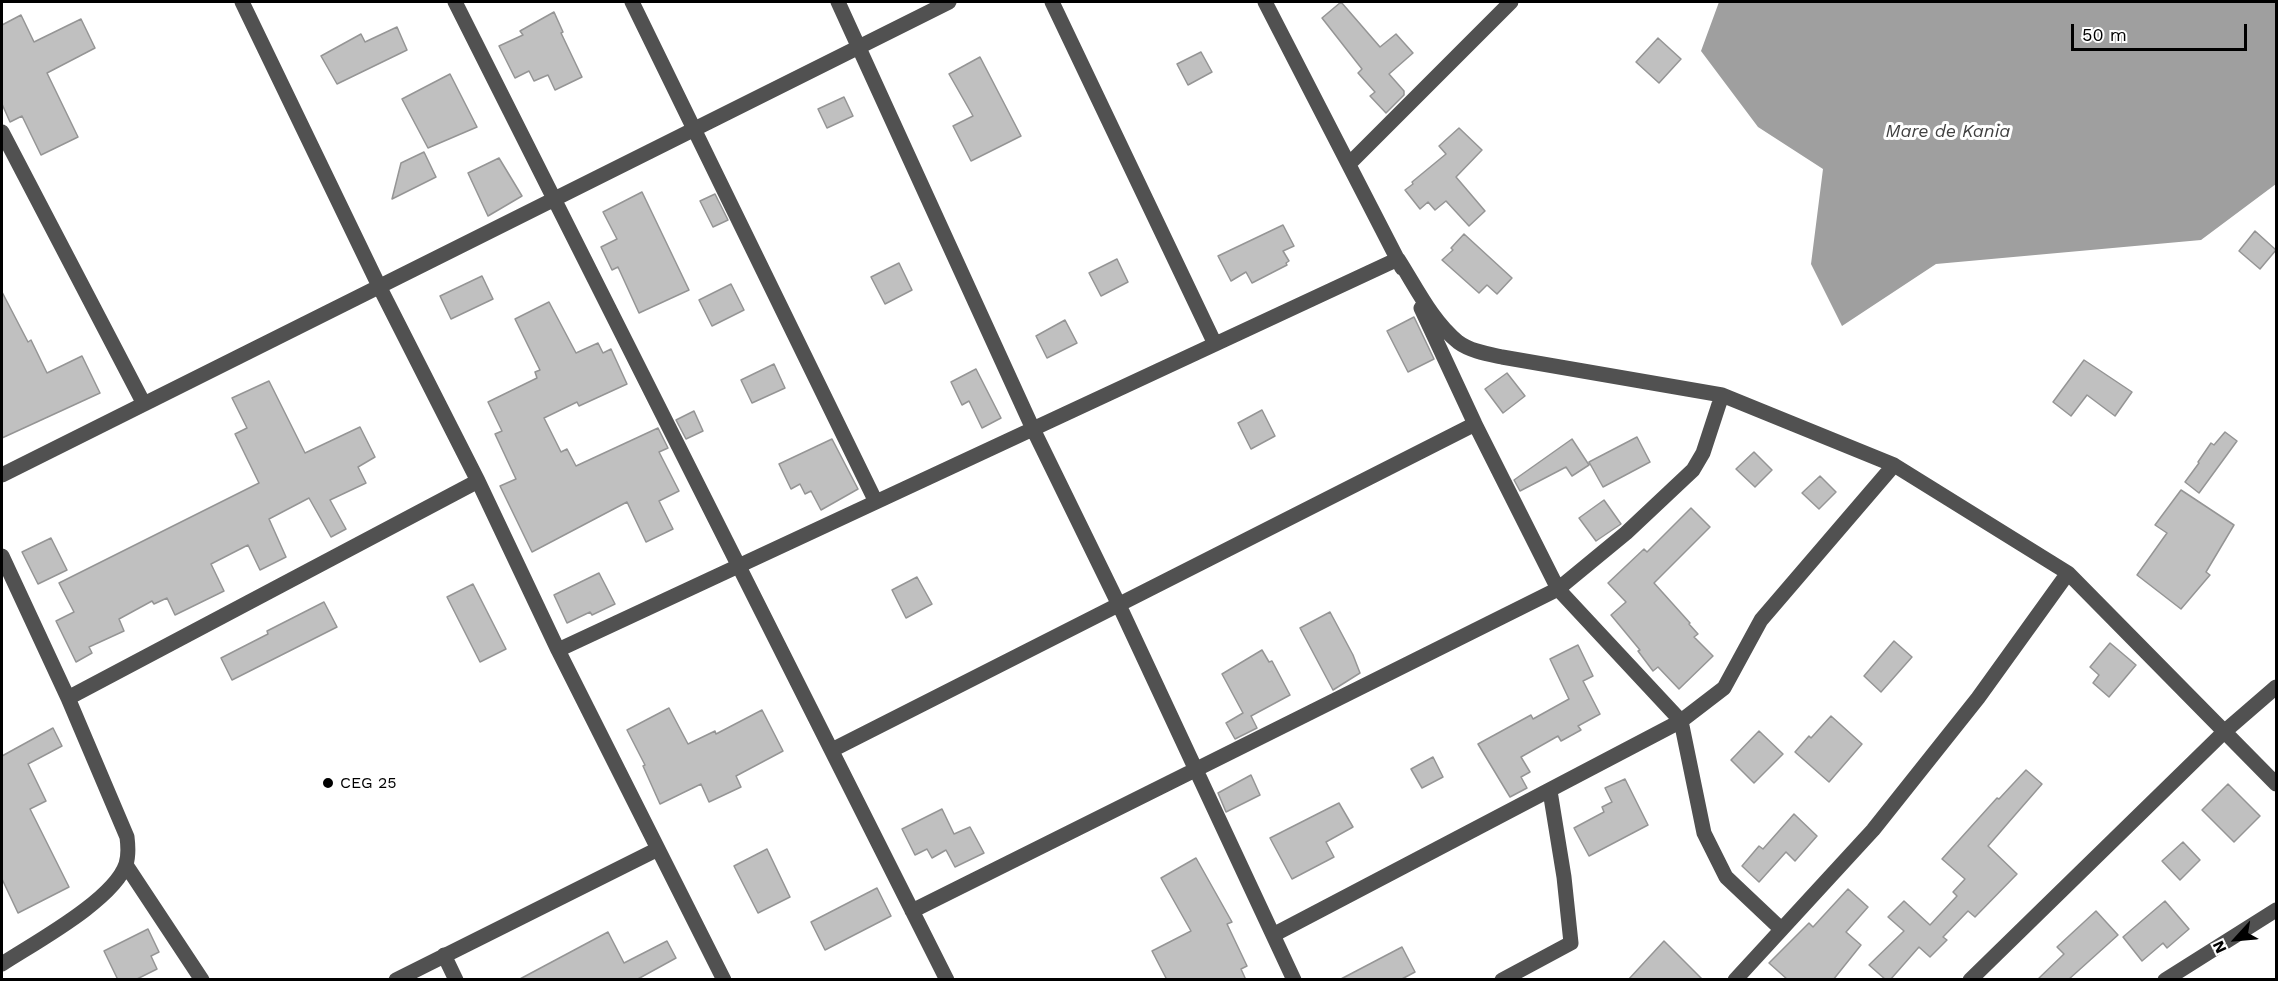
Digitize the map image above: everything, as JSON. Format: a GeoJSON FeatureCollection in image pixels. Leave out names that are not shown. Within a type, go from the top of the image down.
{"type":"FeatureCollection","features":[{"type":"Feature","properties":{"kind":"street"},"geometry":{"type":"LineString","coordinates":[[242,2],[478,481],[558,650],[724,980]]}},
{"type":"Feature","properties":{"kind":"street"},"geometry":{"type":"LineString","coordinates":[[455,2],[946,980]]}},
{"type":"Feature","properties":{"kind":"street"},"geometry":{"type":"LineString","coordinates":[[632,2],[876,502]]}},
{"type":"Feature","properties":{"kind":"street"},"geometry":{"type":"LineString","coordinates":[[838,2],[1033,429],[1119,605],[1294,980]]}},
{"type":"Feature","properties":{"kind":"street"},"geometry":{"type":"LineString","coordinates":[[2,475],[949,2]]}},
{"type":"Feature","properties":{"kind":"street"},"geometry":{"type":"LineString","coordinates":[[1052,2],[1215,344]]}},
{"type":"Feature","properties":{"kind":"street"},"geometry":{"type":"LineString","coordinates":[[1265,2],[1398,259],[1475,424],[1558,589],[1681,721],[1704,833],[1726,877],[1781,929]]}},
{"type":"Feature","properties":{"kind":"street"},"geometry":{"type":"LineString","coordinates":[[1349,164],[1511,2]]}},
{"type":"Feature","properties":{"kind":"street"},"geometry":{"type":"LineString","coordinates":[[2,132],[144,404]]}},
{"type":"Feature","properties":{"kind":"street"},"geometry":{"type":"LineString","coordinates":[[558,650],[1398,259]]}},
{"type":"Feature","properties":{"kind":"street"},"geometry":{"type":"LineString","coordinates":[[1398,259],[1433,316],[1459,342],[1470,348],[1502,357],[1722,395],[1894,465],[2068,573],[2277,784]]}},
{"type":"Feature","properties":{"kind":"street"},"geometry":{"type":"LineString","coordinates":[[912,911],[1558,589],[1626,533],[1693,470],[1703,453],[1722,395]]}},
{"type":"Feature","properties":{"kind":"street"},"geometry":{"type":"LineString","coordinates":[[831,750],[1475,424]]}},
{"type":"Feature","properties":{"kind":"street"},"geometry":{"type":"LineString","coordinates":[[1273,935],[1681,721],[1724,688],[1761,620],[1894,465]]}},
{"type":"Feature","properties":{"kind":"street"},"geometry":{"type":"LineString","coordinates":[[68,698],[478,481]]}},
{"type":"Feature","properties":{"kind":"street"},"geometry":{"type":"LineString","coordinates":[[2,556],[68,698],[128,837],[126,865],[104,894],[86,909],[2,964]]}},
{"type":"Feature","properties":{"kind":"street"},"geometry":{"type":"LineString","coordinates":[[1735,980],[1873,830],[1978,698],[2068,573]]}},
{"type":"Feature","properties":{"kind":"street"},"geometry":{"type":"LineString","coordinates":[[1970,980],[2224,732],[2277,687]]}},
{"type":"Feature","properties":{"kind":"street"},"geometry":{"type":"LineString","coordinates":[[1502,980],[1571,943],[1564,878],[1550,791]]}},
{"type":"Feature","properties":{"kind":"street"},"geometry":{"type":"LineString","coordinates":[[396,980],[658,849]]}},
{"type":"Feature","properties":{"kind":"street"},"geometry":{"type":"LineString","coordinates":[[126,865],[202,980]]}},
{"type":"Feature","properties":{"kind":"street"},"geometry":{"type":"LineString","coordinates":[[2165,980],[2277,910]]}},
{"type":"Feature","properties":{"kind":"street"},"geometry":{"type":"LineString","coordinates":[[444,956],[456,980]]}},
{"type":"Feature","properties":{"kind":"water","name":"Mare de Kania"},"geometry":{"type":"Polygon","coordinates":[[[1719,2],[2276,2],[2276,184],[2201,240],[1936,264],[1842,326],[1811,264],[1823,169],[1758,127],[1701,51],[1719,2]]]}},
{"type":"Feature","properties":{"kind":"building"},"geometry":{"type":"Polygon","coordinates":[[[1341,2],[1380,47],[1396,34],[1413,53],[1389,74],[1404,91],[1404,95],[1386,113],[1370,96],[1375,92],[1358,73],[1362,69],[1322,18],[1341,2]]]}},
{"type":"Feature","properties":{"kind":"building"},"geometry":{"type":"Polygon","coordinates":[[[554,12],[563,32],[561,33],[582,77],[555,90],[548,75],[534,81],[529,71],[515,78],[499,46],[523,35],[520,31],[554,12]]]}},
{"type":"Feature","properties":{"kind":"building"},"geometry":{"type":"Polygon","coordinates":[[[21,15],[34,42],[81,19],[95,48],[47,73],[78,137],[41,155],[22,116],[10,122],[2,104],[2,25],[21,15]]]}},
{"type":"Feature","properties":{"kind":"building"},"geometry":{"type":"Polygon","coordinates":[[[397,27],[407,50],[337,84],[321,56],[361,34],[365,42],[397,27]]]}},
{"type":"Feature","properties":{"kind":"building"},"geometry":{"type":"Polygon","coordinates":[[[1658,38],[1681,59],[1659,83],[1636,62],[1658,38]]]}},
{"type":"Feature","properties":{"kind":"building"},"geometry":{"type":"Polygon","coordinates":[[[1201,52],[1212,72],[1188,85],[1177,64],[1201,52]]]}},
{"type":"Feature","properties":{"kind":"building"},"geometry":{"type":"Polygon","coordinates":[[[980,57],[1021,136],[971,161],[953,126],[973,116],[949,74],[980,57]]]}},
{"type":"Feature","properties":{"kind":"building"},"geometry":{"type":"Polygon","coordinates":[[[450,74],[477,127],[428,148],[402,99],[450,74]]]}},
{"type":"Feature","properties":{"kind":"building"},"geometry":{"type":"Polygon","coordinates":[[[844,97],[853,116],[827,128],[818,109],[844,97]]]}},
{"type":"Feature","properties":{"kind":"building"},"geometry":{"type":"Polygon","coordinates":[[[1459,128],[1482,150],[1456,177],[1485,211],[1469,226],[1446,201],[1435,210],[1428,202],[1420,209],[1405,190],[1446,154],[1439,146],[1459,128]]]}},
{"type":"Feature","properties":{"kind":"building"},"geometry":{"type":"Polygon","coordinates":[[[424,152],[436,177],[392,199],[401,163],[424,152]]]}},
{"type":"Feature","properties":{"kind":"building"},"geometry":{"type":"Polygon","coordinates":[[[499,158],[522,196],[488,216],[468,173],[499,158]]]}},
{"type":"Feature","properties":{"kind":"building"},"geometry":{"type":"Polygon","coordinates":[[[642,192],[689,290],[639,313],[618,267],[612,270],[601,247],[617,239],[603,212],[642,192]]]}},
{"type":"Feature","properties":{"kind":"building"},"geometry":{"type":"Polygon","coordinates":[[[715,194],[728,220],[713,227],[700,201],[715,194]]]}},
{"type":"Feature","properties":{"kind":"building"},"geometry":{"type":"Polygon","coordinates":[[[1283,225],[1294,246],[1283,251],[1289,261],[1287,265],[1252,283],[1246,272],[1231,281],[1218,256],[1283,225]]]}},
{"type":"Feature","properties":{"kind":"building"},"geometry":{"type":"Polygon","coordinates":[[[2255,231],[2276,250],[2260,269],[2239,251],[2255,231]]]}},
{"type":"Feature","properties":{"kind":"building"},"geometry":{"type":"Polygon","coordinates":[[[1464,234],[1512,278],[1497,294],[1487,285],[1479,293],[1442,260],[1453,250],[1451,248],[1464,234]]]}},
{"type":"Feature","properties":{"kind":"building"},"geometry":{"type":"Polygon","coordinates":[[[1117,259],[1128,282],[1101,296],[1089,273],[1117,259]]]}},
{"type":"Feature","properties":{"kind":"building"},"geometry":{"type":"Polygon","coordinates":[[[899,263],[912,290],[885,304],[871,277],[899,263]]]}},
{"type":"Feature","properties":{"kind":"building"},"geometry":{"type":"Polygon","coordinates":[[[482,276],[493,299],[451,319],[440,296],[482,276]]]}},
{"type":"Feature","properties":{"kind":"building"},"geometry":{"type":"Polygon","coordinates":[[[731,284],[744,310],[712,326],[699,300],[731,284]]]}},
{"type":"Feature","properties":{"kind":"building"},"geometry":{"type":"Polygon","coordinates":[[[2,292],[28,342],[31,340],[47,373],[82,356],[100,393],[2,438],[2,292]]]}},
{"type":"Feature","properties":{"kind":"building"},"geometry":{"type":"Polygon","coordinates":[[[549,302],[576,353],[598,343],[603,353],[611,349],[627,384],[579,406],[577,402],[544,418],[561,452],[567,449],[576,466],[658,428],[668,448],[659,452],[679,491],[659,501],[673,529],[646,542],[627,502],[532,552],[500,486],[516,479],[495,434],[502,431],[488,402],[537,378],[535,372],[540,370],[515,319],[549,302]]]}},
{"type":"Feature","properties":{"kind":"building"},"geometry":{"type":"Polygon","coordinates":[[[1414,317],[1434,359],[1408,372],[1387,331],[1414,317]]]}},
{"type":"Feature","properties":{"kind":"building"},"geometry":{"type":"Polygon","coordinates":[[[1065,320],[1077,343],[1047,358],[1036,336],[1065,320]]]}},
{"type":"Feature","properties":{"kind":"building"},"geometry":{"type":"Polygon","coordinates":[[[2084,360],[2132,392],[2115,416],[2087,395],[2071,416],[2053,402],[2084,360]]]}},
{"type":"Feature","properties":{"kind":"building"},"geometry":{"type":"Polygon","coordinates":[[[774,364],[785,388],[752,403],[741,380],[774,364]]]}},
{"type":"Feature","properties":{"kind":"building"},"geometry":{"type":"Polygon","coordinates":[[[976,369],[1001,418],[982,428],[969,401],[962,405],[951,382],[976,369]]]}},
{"type":"Feature","properties":{"kind":"building"},"geometry":{"type":"Polygon","coordinates":[[[1507,373],[1525,396],[1503,413],[1485,389],[1507,373]]]}},
{"type":"Feature","properties":{"kind":"building"},"geometry":{"type":"Polygon","coordinates":[[[269,381],[305,453],[360,427],[375,457],[358,467],[366,483],[330,500],[346,529],[331,537],[309,498],[269,519],[286,557],[260,570],[248,545],[211,564],[224,591],[175,615],[167,598],[154,604],[152,601],[119,619],[124,631],[89,647],[92,653],[76,662],[56,621],[74,612],[59,583],[259,483],[235,434],[247,428],[232,398],[269,381]]]}},
{"type":"Feature","properties":{"kind":"building"},"geometry":{"type":"Polygon","coordinates":[[[1262,410],[1275,436],[1251,449],[1238,423],[1262,410]]]}},
{"type":"Feature","properties":{"kind":"building"},"geometry":{"type":"Polygon","coordinates":[[[694,411],[703,431],[686,439],[676,420],[694,411]]]}},
{"type":"Feature","properties":{"kind":"building"},"geometry":{"type":"Polygon","coordinates":[[[2225,432],[2237,441],[2199,493],[2185,482],[2211,443],[2214,445],[2225,432]]]}},
{"type":"Feature","properties":{"kind":"building"},"geometry":{"type":"Polygon","coordinates":[[[1637,437],[1650,462],[1603,487],[1589,462],[1637,437]]]}},
{"type":"Feature","properties":{"kind":"building"},"geometry":{"type":"Polygon","coordinates":[[[832,439],[858,489],[821,510],[811,491],[805,494],[800,484],[791,489],[779,464],[832,439]]]}},
{"type":"Feature","properties":{"kind":"building"},"geometry":{"type":"Polygon","coordinates":[[[1572,439],[1589,465],[1572,476],[1566,467],[1520,491],[1514,480],[1572,439]]]}},
{"type":"Feature","properties":{"kind":"building"},"geometry":{"type":"Polygon","coordinates":[[[1754,452],[1772,470],[1755,487],[1736,469],[1754,452]]]}},
{"type":"Feature","properties":{"kind":"building"},"geometry":{"type":"Polygon","coordinates":[[[1820,476],[1836,492],[1819,509],[1802,493],[1820,476]]]}},
{"type":"Feature","properties":{"kind":"building"},"geometry":{"type":"Polygon","coordinates":[[[2181,490],[2234,525],[2206,572],[2210,575],[2181,609],[2137,575],[2167,533],[2155,525],[2181,490]]]}},
{"type":"Feature","properties":{"kind":"building"},"geometry":{"type":"Polygon","coordinates":[[[1604,500],[1621,524],[1596,541],[1579,518],[1604,500]]]}},
{"type":"Feature","properties":{"kind":"building"},"geometry":{"type":"Polygon","coordinates":[[[1691,508],[1710,527],[1654,583],[1690,623],[1698,634],[1694,637],[1713,656],[1679,689],[1658,667],[1653,671],[1638,651],[1640,650],[1611,615],[1626,602],[1608,583],[1644,549],[1647,552],[1691,508]]]}},
{"type":"Feature","properties":{"kind":"building"},"geometry":{"type":"Polygon","coordinates":[[[51,538],[67,570],[38,584],[22,552],[51,538]]]}},
{"type":"Feature","properties":{"kind":"building"},"geometry":{"type":"Polygon","coordinates":[[[599,573],[615,604],[567,623],[554,595],[599,573]]]}},
{"type":"Feature","properties":{"kind":"building"},"geometry":{"type":"Polygon","coordinates":[[[917,577],[932,604],[906,618],[892,590],[917,577]]]}},
{"type":"Feature","properties":{"kind":"building"},"geometry":{"type":"Polygon","coordinates":[[[473,584],[506,649],[480,662],[447,597],[473,584]]]}},
{"type":"Feature","properties":{"kind":"building"},"geometry":{"type":"Polygon","coordinates":[[[324,602],[337,627],[232,680],[221,658],[324,602]]]}},
{"type":"Feature","properties":{"kind":"building"},"geometry":{"type":"Polygon","coordinates":[[[1330,612],[1360,673],[1333,690],[1300,628],[1330,612]]]}},
{"type":"Feature","properties":{"kind":"building"},"geometry":{"type":"Polygon","coordinates":[[[1894,641],[1912,657],[1881,692],[1864,676],[1894,641]]]}},
{"type":"Feature","properties":{"kind":"building"},"geometry":{"type":"Polygon","coordinates":[[[2110,643],[2136,665],[2109,697],[2093,683],[2099,675],[2090,667],[2110,643]]]}},
{"type":"Feature","properties":{"kind":"building"},"geometry":{"type":"Polygon","coordinates":[[[1578,645],[1593,676],[1583,681],[1600,714],[1578,726],[1581,730],[1561,741],[1558,736],[1521,757],[1530,772],[1521,777],[1527,788],[1510,797],[1478,744],[1531,715],[1533,719],[1569,699],[1550,659],[1578,645]]]}},
{"type":"Feature","properties":{"kind":"building"},"geometry":{"type":"Polygon","coordinates":[[[1262,650],[1269,662],[1272,661],[1290,695],[1251,716],[1257,728],[1235,739],[1226,723],[1243,713],[1222,674],[1262,650]]]}},
{"type":"Feature","properties":{"kind":"building"},"geometry":{"type":"Polygon","coordinates":[[[669,708],[688,744],[715,731],[716,734],[762,710],[783,751],[736,776],[741,787],[709,802],[701,784],[660,804],[643,766],[645,765],[627,730],[669,708]]]}},
{"type":"Feature","properties":{"kind":"building"},"geometry":{"type":"Polygon","coordinates":[[[1831,716],[1862,744],[1829,782],[1795,752],[1831,716]]]}},
{"type":"Feature","properties":{"kind":"building"},"geometry":{"type":"Polygon","coordinates":[[[53,728],[62,746],[28,764],[46,801],[30,809],[69,887],[18,913],[2,879],[2,756],[53,728]]]}},
{"type":"Feature","properties":{"kind":"building"},"geometry":{"type":"Polygon","coordinates":[[[1759,731],[1783,754],[1754,783],[1731,760],[1759,731]]]}},
{"type":"Feature","properties":{"kind":"building"},"geometry":{"type":"Polygon","coordinates":[[[1433,757],[1443,777],[1422,788],[1411,769],[1433,757]]]}},
{"type":"Feature","properties":{"kind":"building"},"geometry":{"type":"Polygon","coordinates":[[[2026,770],[2042,784],[1988,846],[2017,874],[1975,917],[1968,911],[1943,937],[1947,940],[1930,957],[1919,947],[1890,980],[1886,980],[1869,965],[1904,931],[1888,917],[1904,901],[1930,925],[1957,896],[1953,892],[1965,879],[1942,859],[1997,798],[1999,799],[2026,770]]]}},
{"type":"Feature","properties":{"kind":"building"},"geometry":{"type":"Polygon","coordinates":[[[1251,775],[1260,795],[1226,812],[1218,793],[1251,775]]]}},
{"type":"Feature","properties":{"kind":"building"},"geometry":{"type":"Polygon","coordinates":[[[1625,779],[1648,825],[1589,856],[1574,828],[1604,812],[1602,807],[1612,802],[1605,788],[1625,779]]]}},
{"type":"Feature","properties":{"kind":"building"},"geometry":{"type":"Polygon","coordinates":[[[2228,784],[2260,816],[2234,842],[2202,810],[2228,784]]]}},
{"type":"Feature","properties":{"kind":"building"},"geometry":{"type":"Polygon","coordinates":[[[1339,803],[1353,827],[1326,842],[1334,857],[1292,879],[1270,838],[1339,803]]]}},
{"type":"Feature","properties":{"kind":"building"},"geometry":{"type":"Polygon","coordinates":[[[942,809],[954,834],[970,827],[984,853],[955,867],[946,850],[932,858],[927,849],[915,855],[902,829],[942,809]]]}},
{"type":"Feature","properties":{"kind":"building"},"geometry":{"type":"Polygon","coordinates":[[[1794,814],[1817,836],[1795,861],[1786,852],[1759,882],[1742,866],[1759,846],[1763,849],[1794,814]]]}},
{"type":"Feature","properties":{"kind":"building"},"geometry":{"type":"Polygon","coordinates":[[[2183,842],[2200,860],[2180,880],[2162,861],[2183,842]]]}},
{"type":"Feature","properties":{"kind":"building"},"geometry":{"type":"Polygon","coordinates":[[[767,849],[790,897],[758,913],[734,866],[767,849]]]}},
{"type":"Feature","properties":{"kind":"building"},"geometry":{"type":"Polygon","coordinates":[[[1196,858],[1232,922],[1227,924],[1247,966],[1241,969],[1246,980],[1167,980],[1152,951],[1191,931],[1161,878],[1196,858]]]}},
{"type":"Feature","properties":{"kind":"building"},"geometry":{"type":"Polygon","coordinates":[[[877,888],[891,916],[825,950],[811,922],[877,888]]]}},
{"type":"Feature","properties":{"kind":"building"},"geometry":{"type":"Polygon","coordinates":[[[1848,889],[1868,907],[1846,932],[1861,945],[1833,980],[1788,980],[1769,963],[1809,923],[1813,927],[1848,889]]]}},
{"type":"Feature","properties":{"kind":"building"},"geometry":{"type":"Polygon","coordinates":[[[2165,901],[2189,929],[2167,948],[2163,943],[2142,961],[2123,937],[2165,901]]]}},
{"type":"Feature","properties":{"kind":"building"},"geometry":{"type":"Polygon","coordinates":[[[2096,911],[2118,935],[2068,980],[2037,980],[2064,954],[2057,947],[2096,911]]]}},
{"type":"Feature","properties":{"kind":"building"},"geometry":{"type":"Polygon","coordinates":[[[148,929],[159,952],[151,956],[157,969],[135,980],[118,980],[104,951],[148,929]]]}},
{"type":"Feature","properties":{"kind":"building"},"geometry":{"type":"Polygon","coordinates":[[[608,932],[624,963],[667,941],[676,958],[636,980],[518,980],[608,932]]]}},
{"type":"Feature","properties":{"kind":"building"},"geometry":{"type":"Polygon","coordinates":[[[1664,941],[1703,980],[1628,980],[1664,941]]]}},
{"type":"Feature","properties":{"kind":"building"},"geometry":{"type":"Polygon","coordinates":[[[1402,947],[1415,972],[1400,980],[1339,980],[1402,947]]]}},
{"type":"Feature","properties":{"kind":"place","name":"CEG 25"},"geometry":{"type":"Point","coordinates":[328,783]}}]}
